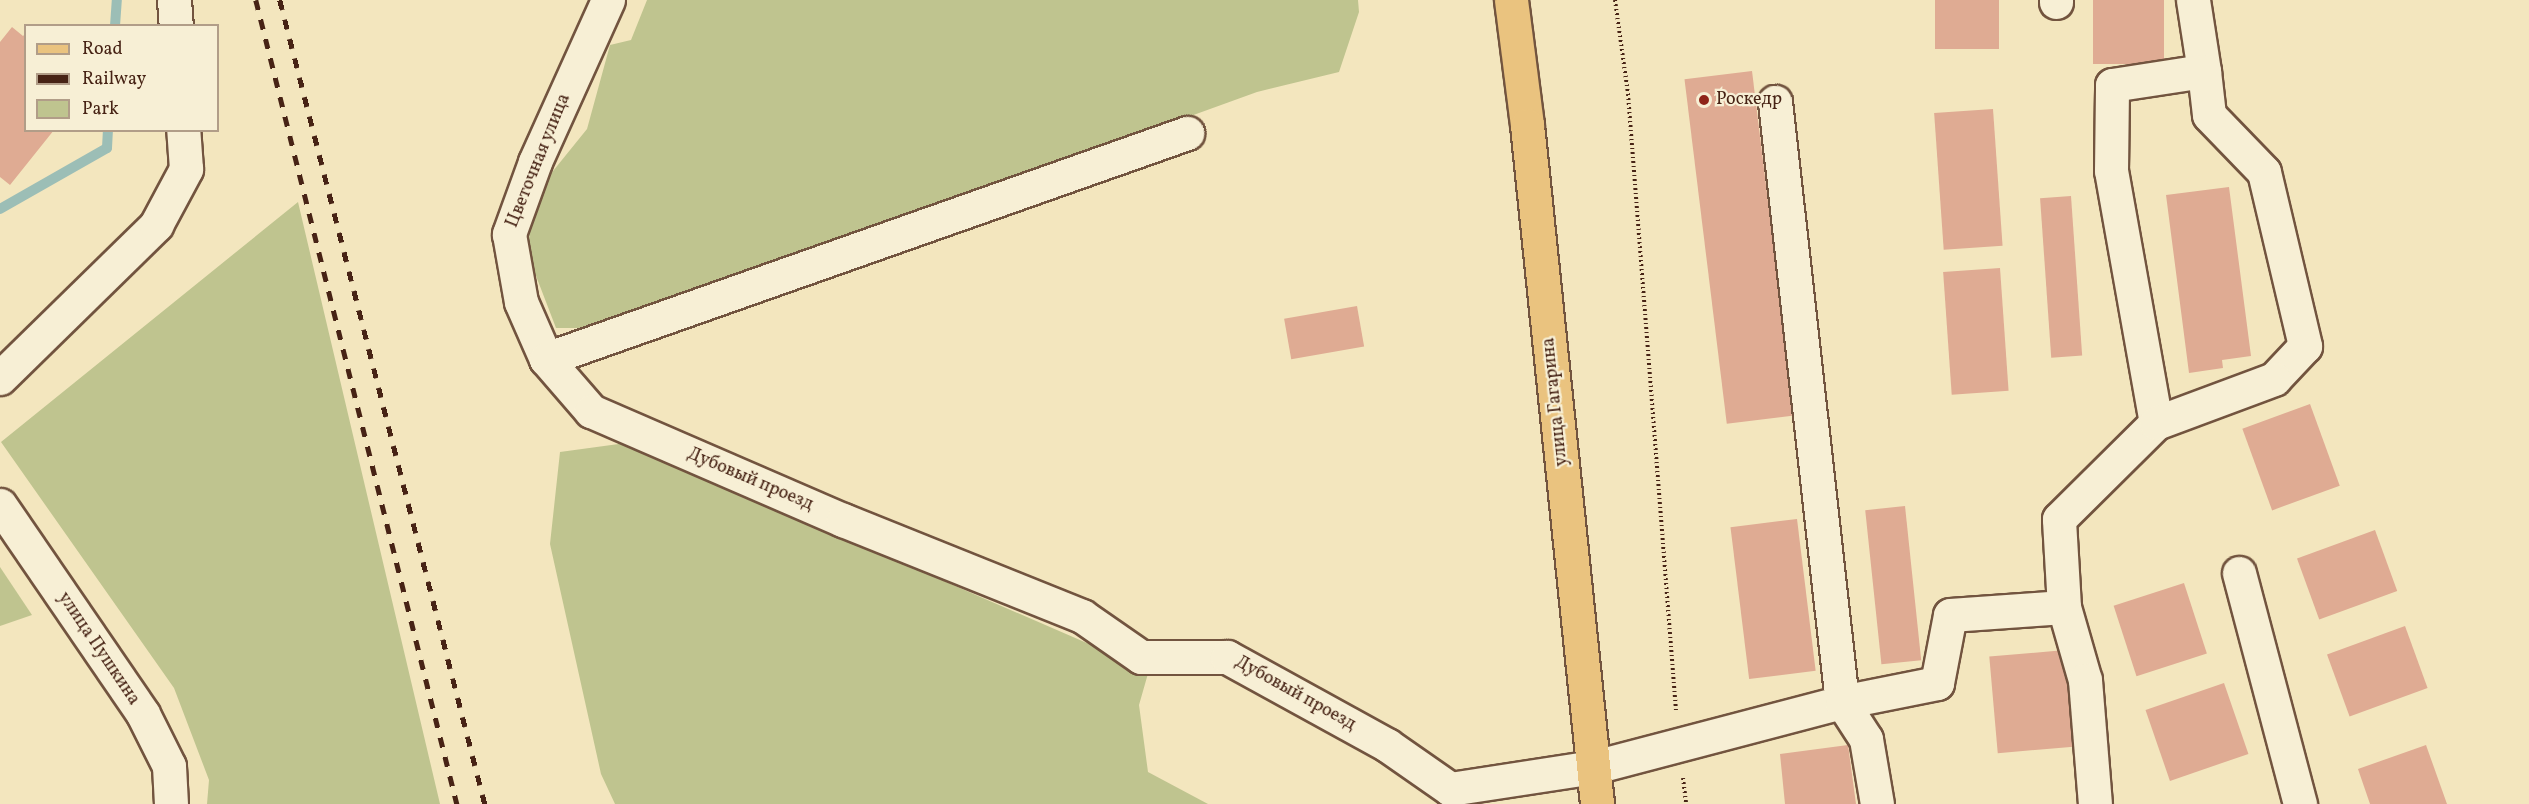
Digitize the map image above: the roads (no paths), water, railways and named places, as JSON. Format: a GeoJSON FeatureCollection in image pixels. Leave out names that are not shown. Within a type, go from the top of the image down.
{"type":"FeatureCollection","features":[{"type":"Feature","properties":{"kind":"main road","name":"улица Гагарина"},"geometry":{"type":"LineString","coordinates":[[1511,0],[1597,804]]}},
{"type":"Feature","properties":{"kind":"street"},"geometry":{"type":"LineString","coordinates":[[174,0],[176,24]]}},
{"type":"Feature","properties":{"kind":"street","name":"Цветочная улица"},"geometry":{"type":"LineString","coordinates":[[546,359],[521,302],[509,234],[535,162],[608,0]]}},
{"type":"Feature","properties":{"kind":"street"},"geometry":{"type":"LineString","coordinates":[[2095,804],[2085,680],[2064,607],[2059,519],[2156,423],[2274,379],[2305,346],[2264,172],[2209,115],[2193,0]]}},
{"type":"Feature","properties":{"kind":"street"},"geometry":{"type":"LineString","coordinates":[[2156,423],[2111,171],[2112,85],[2204,71]]}},
{"type":"Feature","properties":{"kind":"street"},"geometry":{"type":"LineString","coordinates":[[1775,102],[1842,702],[1866,739],[1877,804]]}},
{"type":"Feature","properties":{"kind":"street"},"geometry":{"type":"LineString","coordinates":[[0,378],[156,225],[186,168],[183,132]]}},
{"type":"Feature","properties":{"kind":"street"},"geometry":{"type":"LineString","coordinates":[[546,359],[1187,133]]}},
{"type":"Feature","properties":{"kind":"street","name":"Дубовый проезд"},"geometry":{"type":"LineString","coordinates":[[546,359],[591,411],[843,520],[1082,616],[1141,657],[1227,657],[1387,745],[1450,789],[1594,767],[1842,702],[1937,683],[1950,615],[2064,607]]}},
{"type":"Feature","properties":{"kind":"street","name":"улица Пушкина"},"geometry":{"type":"LineString","coordinates":[[0,505],[143,714],[169,766],[171,804]]}},
{"type":"Feature","properties":{"kind":"street"},"geometry":{"type":"LineString","coordinates":[[2239,573],[2300,804]]}},
{"type":"Feature","properties":{"kind":"waterway"},"geometry":{"type":"LineString","coordinates":[[115,24],[117,0]]}},
{"type":"Feature","properties":{"kind":"waterway"},"geometry":{"type":"LineString","coordinates":[[0,209],[107,148],[108,132]]}},
{"type":"Feature","properties":{"kind":"railway"},"geometry":{"type":"LineString","coordinates":[[256,0],[457,804]]}},
{"type":"Feature","properties":{"kind":"railway"},"geometry":{"type":"LineString","coordinates":[[280,0],[485,804]]}},
{"type":"Feature","properties":{"kind":"place","name":"Роскедр"},"geometry":{"type":"Point","coordinates":[1704,100]}}]}
